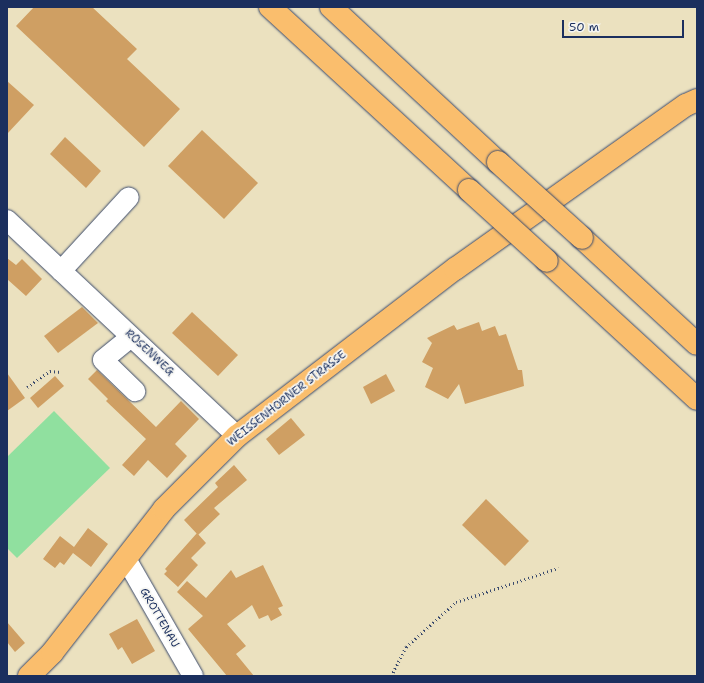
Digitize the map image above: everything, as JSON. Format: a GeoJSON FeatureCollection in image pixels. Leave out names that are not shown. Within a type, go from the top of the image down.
{"type":"FeatureCollection","features":[{"type":"Feature","properties":{"kind":"main road"},"geometry":{"type":"LineString","coordinates":[[270,7],[697,399]]}},
{"type":"Feature","properties":{"kind":"main road"},"geometry":{"type":"LineString","coordinates":[[331,7],[697,344]]}},
{"type":"Feature","properties":{"kind":"main road","name":"WEISSENHORNER STRASSE"},"geometry":{"type":"LineString","coordinates":[[29,676],[52,653],[164,509],[236,436],[455,269],[686,105],[697,100]]}},
{"type":"Feature","properties":{"kind":"street"},"geometry":{"type":"LineString","coordinates":[[61,271],[129,197]]}},
{"type":"Feature","properties":{"kind":"street","name":"ROSENWEG"},"geometry":{"type":"LineString","coordinates":[[7,220],[236,436]]}},
{"type":"Feature","properties":{"kind":"street"},"geometry":{"type":"LineString","coordinates":[[131,337],[103,360],[135,392]]}},
{"type":"Feature","properties":{"kind":"street","name":"GROTTENAU"},"geometry":{"type":"LineString","coordinates":[[126,559],[193,676]]}},
{"type":"Feature","properties":{"kind":"path"},"geometry":{"type":"LineString","coordinates":[[28,387],[50,371],[61,372]]}},
{"type":"Feature","properties":{"kind":"path"},"geometry":{"type":"LineString","coordinates":[[391,676],[406,647],[456,602],[558,568]]}},
{"type":"Feature","properties":{"kind":"green space"},"geometry":{"type":"Polygon","coordinates":[[[54,411],[110,468],[17,558],[7,548],[7,457],[54,411]]]}},
{"type":"Feature","properties":{"kind":"building"},"geometry":{"type":"Polygon","coordinates":[[[34,7],[92,7],[137,49],[127,59],[180,109],[144,147],[16,26],[34,7]]]}},
{"type":"Feature","properties":{"kind":"building"},"geometry":{"type":"Polygon","coordinates":[[[7,81],[34,105],[7,134],[7,81]]]}},
{"type":"Feature","properties":{"kind":"building"},"geometry":{"type":"Polygon","coordinates":[[[202,130],[258,183],[224,219],[168,166],[202,130]]]}},
{"type":"Feature","properties":{"kind":"building"},"geometry":{"type":"Polygon","coordinates":[[[65,137],[101,171],[86,188],[50,154],[65,137]]]}},
{"type":"Feature","properties":{"kind":"building"},"geometry":{"type":"Polygon","coordinates":[[[7,258],[16,265],[22,259],[42,279],[26,296],[7,279],[7,258]]]}},
{"type":"Feature","properties":{"kind":"building"},"geometry":{"type":"Polygon","coordinates":[[[82,307],[98,323],[58,353],[44,336],[82,307]]]}},
{"type":"Feature","properties":{"kind":"building"},"geometry":{"type":"Polygon","coordinates":[[[192,312],[238,355],[218,376],[172,333],[192,312]]]}},
{"type":"Feature","properties":{"kind":"building"},"geometry":{"type":"Polygon","coordinates":[[[479,322],[482,331],[495,326],[499,336],[506,334],[518,370],[522,370],[524,386],[465,404],[459,384],[448,399],[425,387],[433,368],[422,362],[432,343],[427,338],[454,325],[457,330],[479,322]]]}},
{"type":"Feature","properties":{"kind":"building"},"geometry":{"type":"Polygon","coordinates":[[[97,370],[156,427],[181,401],[199,419],[175,444],[187,456],[167,478],[148,460],[134,476],[122,465],[146,439],[106,401],[108,399],[88,379],[97,370]]]}},
{"type":"Feature","properties":{"kind":"building"},"geometry":{"type":"Polygon","coordinates":[[[7,373],[25,398],[7,411],[7,373]]]}},
{"type":"Feature","properties":{"kind":"building"},"geometry":{"type":"Polygon","coordinates":[[[386,374],[395,391],[371,404],[363,387],[386,374]]]}},
{"type":"Feature","properties":{"kind":"building"},"geometry":{"type":"Polygon","coordinates":[[[55,376],[64,386],[38,408],[30,398],[55,376]]]}},
{"type":"Feature","properties":{"kind":"building"},"geometry":{"type":"Polygon","coordinates":[[[291,418],[305,435],[279,455],[266,439],[291,418]]]}},
{"type":"Feature","properties":{"kind":"building"},"geometry":{"type":"Polygon","coordinates":[[[234,465],[247,480],[214,508],[220,514],[198,535],[184,520],[218,487],[215,483],[234,465]]]}},
{"type":"Feature","properties":{"kind":"building"},"geometry":{"type":"Polygon","coordinates":[[[486,499],[529,541],[505,566],[462,525],[486,499]]]}},
{"type":"Feature","properties":{"kind":"building"},"geometry":{"type":"Polygon","coordinates":[[[88,528],[108,544],[91,567],[73,553],[64,565],[60,562],[55,568],[43,559],[60,536],[74,547],[88,528]]]}},
{"type":"Feature","properties":{"kind":"building"},"geometry":{"type":"Polygon","coordinates":[[[197,533],[206,543],[191,558],[198,565],[178,587],[164,574],[167,571],[165,569],[197,533]]]}},
{"type":"Feature","properties":{"kind":"building"},"geometry":{"type":"Polygon","coordinates":[[[263,565],[283,606],[278,608],[282,615],[271,621],[268,615],[259,619],[252,605],[227,624],[246,646],[236,654],[254,676],[227,676],[188,629],[203,616],[177,592],[187,581],[206,598],[231,570],[236,578],[263,565]]]}},
{"type":"Feature","properties":{"kind":"building"},"geometry":{"type":"Polygon","coordinates":[[[137,619],[155,651],[132,664],[122,647],[118,650],[109,634],[137,619]]]}},
{"type":"Feature","properties":{"kind":"building"},"geometry":{"type":"Polygon","coordinates":[[[7,622],[25,643],[15,652],[7,642],[7,622]]]}}]}
